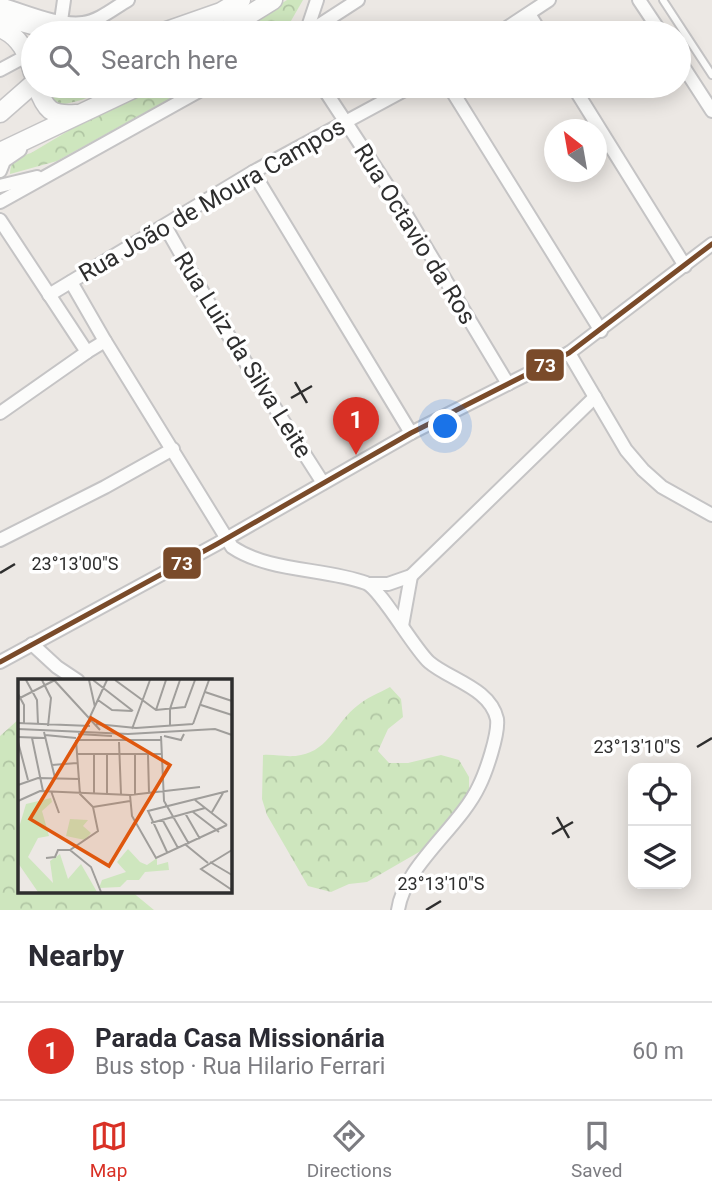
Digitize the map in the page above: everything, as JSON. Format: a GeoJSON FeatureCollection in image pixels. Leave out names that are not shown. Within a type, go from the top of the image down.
{"type":"FeatureCollection","features":[{"type":"Feature","properties":{"kind":"main road"},"geometry":{"type":"LineString","coordinates":[[195,21],[221,12],[242,0]]}},
{"type":"Feature","properties":{"kind":"main road"},"geometry":{"type":"LineString","coordinates":[[239,21],[273,0]]}},
{"type":"Feature","properties":{"kind":"main road"},"geometry":{"type":"LineString","coordinates":[[0,16],[28,21]]}},
{"type":"Feature","properties":{"kind":"main road"},"geometry":{"type":"LineString","coordinates":[[0,27],[21,43]]}},
{"type":"Feature","properties":{"kind":"main road"},"geometry":{"type":"LineString","coordinates":[[0,113],[21,96]]}},
{"type":"Feature","properties":{"kind":"main road"},"geometry":{"type":"LineString","coordinates":[[42,98],[52,112],[60,116],[83,113]]}},
{"type":"Feature","properties":{"kind":"main road"},"geometry":{"type":"LineString","coordinates":[[0,152],[112,98]]}},
{"type":"Feature","properties":{"kind":"street"},"geometry":{"type":"LineString","coordinates":[[62,21],[64,0]]}},
{"type":"Feature","properties":{"kind":"street"},"geometry":{"type":"LineString","coordinates":[[90,21],[128,0]]}},
{"type":"Feature","properties":{"kind":"street"},"geometry":{"type":"LineString","coordinates":[[318,0],[322,7],[329,10],[344,9]]}},
{"type":"Feature","properties":{"kind":"street"},"geometry":{"type":"LineString","coordinates":[[311,21],[318,0]]}},
{"type":"Feature","properties":{"kind":"street"},"geometry":{"type":"LineString","coordinates":[[326,21],[358,0]]}},
{"type":"Feature","properties":{"kind":"street"},"geometry":{"type":"LineString","coordinates":[[518,21],[550,0]]}},
{"type":"Feature","properties":{"kind":"street"},"geometry":{"type":"LineString","coordinates":[[639,0],[653,21]]}},
{"type":"Feature","properties":{"kind":"street"},"geometry":{"type":"LineString","coordinates":[[0,4],[45,21]]}},
{"type":"Feature","properties":{"kind":"street"},"geometry":{"type":"LineString","coordinates":[[529,14],[533,21]]}},
{"type":"Feature","properties":{"kind":"street"},"geometry":{"type":"LineString","coordinates":[[0,70],[21,59]]}},
{"type":"Feature","properties":{"kind":"street"},"geometry":{"type":"LineString","coordinates":[[691,79],[712,111]]}},
{"type":"Feature","properties":{"kind":"street"},"geometry":{"type":"LineString","coordinates":[[51,173],[0,188],[0,201],[51,173],[186,98]]}},
{"type":"Feature","properties":{"kind":"street","name":"Rua Octavio da Ros"},"geometry":{"type":"LineString","coordinates":[[329,98],[404,211],[508,384]]}},
{"type":"Feature","properties":{"kind":"street","name":"Rua João de Moura Campos"},"geometry":{"type":"LineString","coordinates":[[50,295],[253,172],[389,98]]}},
{"type":"Feature","properties":{"kind":"street"},"geometry":{"type":"LineString","coordinates":[[456,98],[601,331]]}},
{"type":"Feature","properties":{"kind":"street"},"geometry":{"type":"LineString","coordinates":[[580,98],[685,266]]}},
{"type":"Feature","properties":{"kind":"street"},"geometry":{"type":"LineString","coordinates":[[0,171],[4,161],[50,129]]}},
{"type":"Feature","properties":{"kind":"street"},"geometry":{"type":"LineString","coordinates":[[253,172],[411,433]]}},
{"type":"Feature","properties":{"kind":"street"},"geometry":{"type":"LineString","coordinates":[[0,220],[87,352]]}},
{"type":"Feature","properties":{"kind":"street","name":"Rua Luiz da Silva Leite"},"geometry":{"type":"LineString","coordinates":[[165,226],[218,319],[323,483]]}},
{"type":"Feature","properties":{"kind":"street"},"geometry":{"type":"LineString","coordinates":[[0,662],[226,539],[411,433],[569,353],[712,243]]}},
{"type":"Feature","properties":{"kind":"street"},"geometry":{"type":"LineString","coordinates":[[71,282],[232,547],[251,557],[369,584],[388,584],[411,576],[595,397]]}},
{"type":"Feature","properties":{"kind":"street"},"geometry":{"type":"LineString","coordinates":[[0,413],[105,341]]}},
{"type":"Feature","properties":{"kind":"street"},"geometry":{"type":"LineString","coordinates":[[569,353],[626,450],[643,470],[662,486],[712,514]]}},
{"type":"Feature","properties":{"kind":"street"},"geometry":{"type":"LineString","coordinates":[[0,540],[173,449]]}},
{"type":"Feature","properties":{"kind":"street"},"geometry":{"type":"LineString","coordinates":[[402,626],[411,576]]}},
{"type":"Feature","properties":{"kind":"street"},"geometry":{"type":"LineString","coordinates":[[369,584],[402,626],[414,647],[431,663],[478,693],[490,705],[497,719],[496,734],[479,786],[405,886],[398,910]]}},
{"type":"Feature","properties":{"kind":"street"},"geometry":{"type":"LineString","coordinates":[[32,644],[75,679]]}},
{"type":"Feature","properties":{"kind":"lane"},"geometry":{"type":"LineString","coordinates":[[663,0],[677,21]]}},
{"type":"Feature","properties":{"kind":"lane"},"geometry":{"type":"LineString","coordinates":[[691,43],[712,75]]}},
{"type":"Feature","properties":{"kind":"green space"},"geometry":{"type":"Polygon","coordinates":[[[287,0],[303,0],[291,21],[252,21],[287,0]]]}},
{"type":"Feature","properties":{"kind":"green space"},"geometry":{"type":"Polygon","coordinates":[[[46,98],[86,98],[69,103],[53,106],[46,98]]]}},
{"type":"Feature","properties":{"kind":"green space"},"geometry":{"type":"Polygon","coordinates":[[[124,98],[171,98],[57,161],[10,174],[16,159],[31,153],[124,98]]]}},
{"type":"Feature","properties":{"kind":"green space"},"geometry":{"type":"Polygon","coordinates":[[[390,687],[401,699],[403,717],[388,729],[378,751],[389,763],[408,763],[441,755],[459,760],[469,777],[469,796],[452,833],[367,882],[349,884],[331,892],[308,886],[267,815],[262,799],[263,755],[291,756],[311,752],[326,741],[357,706],[390,687]]]}},
{"type":"Feature","properties":{"kind":"green space"},"geometry":{"type":"Polygon","coordinates":[[[18,720],[18,892],[132,892],[154,910],[0,910],[0,736],[18,720]]]}},
{"type":"Feature","properties":{"kind":"transit line","name":"73"},"geometry":{"type":"LineString","coordinates":[[0,662],[217,544],[411,433],[569,353],[712,244]]}},
{"type":"Feature","properties":{"kind":"place","name":"Parada Casa Missionária"},"geometry":{"type":"Point","coordinates":[356,455]}}]}
